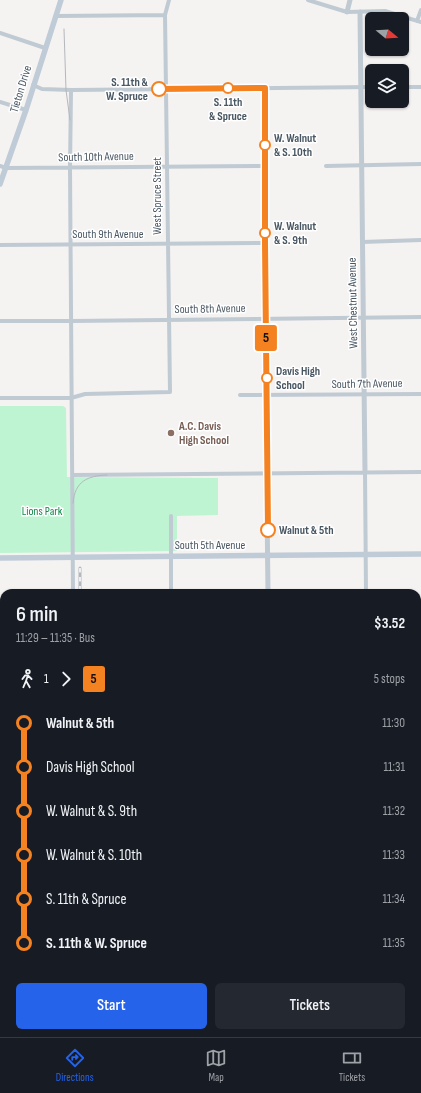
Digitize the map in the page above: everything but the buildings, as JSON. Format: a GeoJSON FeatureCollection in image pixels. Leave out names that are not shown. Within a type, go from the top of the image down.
{"type":"FeatureCollection","features":[{"type":"Feature","properties":{"kind":"main road","name":"Tieton Drive"},"geometry":{"type":"LineString","coordinates":[[0,184],[34,86],[61,0]]}},
{"type":"Feature","properties":{"kind":"main road","name":"South 5th Avenue"},"geometry":{"type":"LineString","coordinates":[[0,558],[421,554]]}},
{"type":"Feature","properties":{"kind":"street","name":"West Spruce Street"},"geometry":{"type":"LineString","coordinates":[[71,398],[84,394],[170,392],[165,15],[169,0]]}},
{"type":"Feature","properties":{"kind":"street"},"geometry":{"type":"LineString","coordinates":[[308,0],[347,12],[385,11],[419,22],[421,10]]}},
{"type":"Feature","properties":{"kind":"street"},"geometry":{"type":"LineString","coordinates":[[347,12],[350,0]]}},
{"type":"Feature","properties":{"kind":"street","name":"West Chestnut Avenue"},"geometry":{"type":"LineString","coordinates":[[360,12],[366,589]]}},
{"type":"Feature","properties":{"kind":"street"},"geometry":{"type":"LineString","coordinates":[[56,16],[165,15]]}},
{"type":"Feature","properties":{"kind":"street"},"geometry":{"type":"LineString","coordinates":[[0,34],[46,48]]}},
{"type":"Feature","properties":{"kind":"street"},"geometry":{"type":"LineString","coordinates":[[34,86],[42,89],[70,90],[365,87]]}},
{"type":"Feature","properties":{"kind":"street"},"geometry":{"type":"LineString","coordinates":[[409,87],[421,87]]}},
{"type":"Feature","properties":{"kind":"street"},"geometry":{"type":"LineString","coordinates":[[265,88],[268,589]]}},
{"type":"Feature","properties":{"kind":"street"},"geometry":{"type":"LineString","coordinates":[[70,90],[73,589]]}},
{"type":"Feature","properties":{"kind":"street"},"geometry":{"type":"LineString","coordinates":[[0,102],[26,110]]}},
{"type":"Feature","properties":{"kind":"street"},"geometry":{"type":"LineString","coordinates":[[326,166],[421,164]]}},
{"type":"Feature","properties":{"kind":"street","name":"South 10th Avenue"},"geometry":{"type":"LineString","coordinates":[[0,166],[6,168],[70,168],[265,166]]}},
{"type":"Feature","properties":{"kind":"street"},"geometry":{"type":"LineString","coordinates":[[362,242],[421,240]]}},
{"type":"Feature","properties":{"kind":"street","name":"South 9th Avenue"},"geometry":{"type":"LineString","coordinates":[[0,245],[265,243]]}},
{"type":"Feature","properties":{"kind":"street","name":"South 8th Avenue"},"geometry":{"type":"LineString","coordinates":[[0,321],[421,317]]}},
{"type":"Feature","properties":{"kind":"street","name":"South 7th Avenue"},"geometry":{"type":"LineString","coordinates":[[240,395],[421,394]]}},
{"type":"Feature","properties":{"kind":"street"},"geometry":{"type":"LineString","coordinates":[[0,398],[71,398]]}},
{"type":"Feature","properties":{"kind":"street"},"geometry":{"type":"LineString","coordinates":[[72,475],[421,472]]}},
{"type":"Feature","properties":{"kind":"street"},"geometry":{"type":"LineString","coordinates":[[171,516],[171,589]]}},
{"type":"Feature","properties":{"kind":"green space","name":"Lions Park"},"geometry":{"type":"Polygon","coordinates":[[[0,406],[63,406],[66,408],[67,477],[218,478],[218,515],[177,516],[177,551],[0,553],[0,406]]]}},
{"type":"Feature","properties":{"kind":"tram line"},"geometry":{"type":"LineString","coordinates":[[64,29],[66,90],[70,120]]}},
{"type":"Feature","properties":{"kind":"tram line"},"geometry":{"type":"LineString","coordinates":[[73,503],[76,489],[83,481],[88,478],[107,475]]}},
{"type":"Feature","properties":{"kind":"railway"},"geometry":{"type":"LineString","coordinates":[[80,568],[80,589]]}},
{"type":"Feature","properties":{"kind":"bus line","name":"5"},"geometry":{"type":"LineString","coordinates":[[159,89],[265,88],[268,530]]}},
{"type":"Feature","properties":{"kind":"place","name":"S. 11th & Spruce"},"geometry":{"type":"Point","coordinates":[228,88]}},
{"type":"Feature","properties":{"kind":"place","name":"S. 11th & W. Spruce"},"geometry":{"type":"Point","coordinates":[159,89]}},
{"type":"Feature","properties":{"kind":"place","name":"W. Walnut & S. 10th"},"geometry":{"type":"Point","coordinates":[265,145]}},
{"type":"Feature","properties":{"kind":"place","name":"W. Walnut & S. 9th"},"geometry":{"type":"Point","coordinates":[265,233]}},
{"type":"Feature","properties":{"kind":"place","name":"Davis High School"},"geometry":{"type":"Point","coordinates":[267,378]}},
{"type":"Feature","properties":{"kind":"place","name":"A.C. Davis High School"},"geometry":{"type":"Point","coordinates":[171,433]}},
{"type":"Feature","properties":{"kind":"place","name":"Walnut & 5th"},"geometry":{"type":"Point","coordinates":[268,530]}}]}
